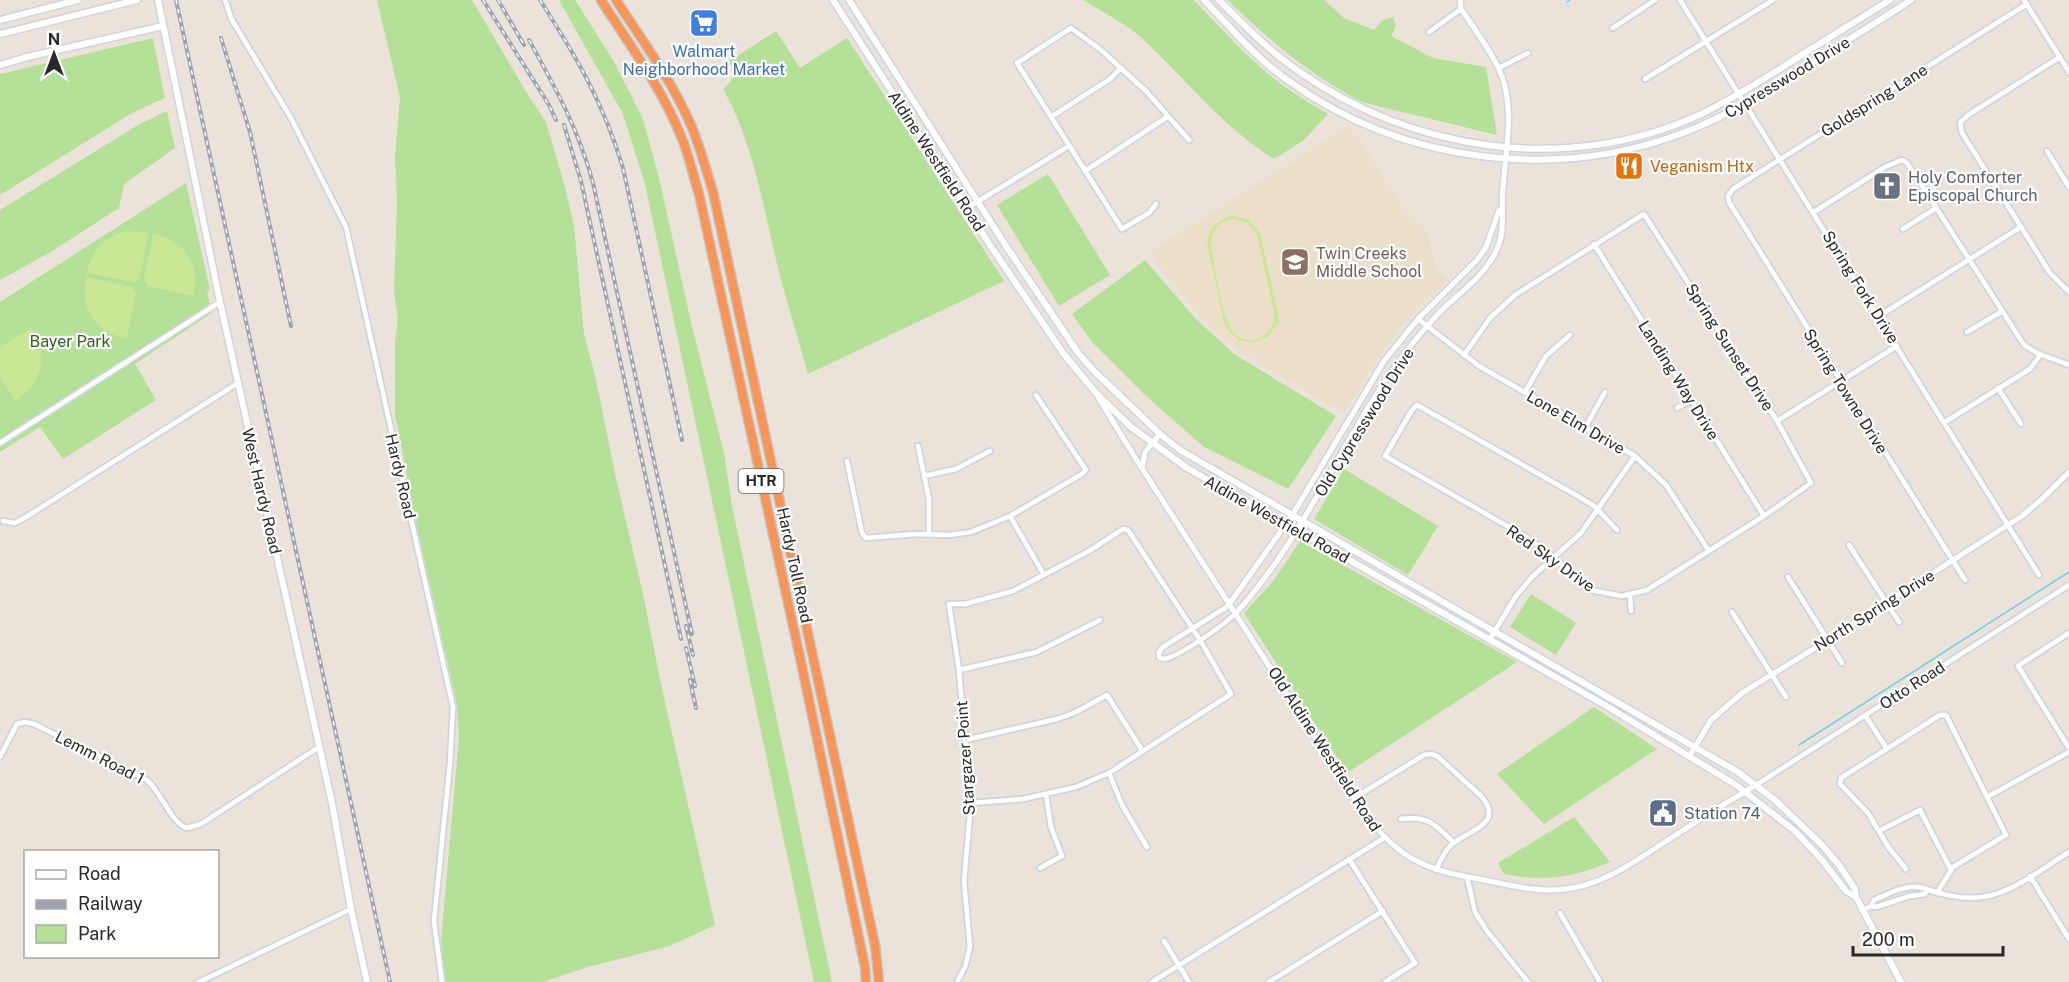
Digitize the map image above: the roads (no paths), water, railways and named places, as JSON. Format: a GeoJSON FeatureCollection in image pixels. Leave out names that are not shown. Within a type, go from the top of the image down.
{"type":"FeatureCollection","features":[{"type":"Feature","properties":{"kind":"highway","name":"Hardy Toll Road"},"geometry":{"type":"LineString","coordinates":[[601,0],[650,75],[670,112],[687,153],[699,194],[803,673],[866,982]]}},
{"type":"Feature","properties":{"kind":"highway","name":"Hardy Toll Road"},"geometry":{"type":"LineString","coordinates":[[616,0],[675,95],[690,123],[703,157],[875,945],[879,982]]}},
{"type":"Feature","properties":{"kind":"main road"},"geometry":{"type":"LineString","coordinates":[[1,19],[78,0]]}},
{"type":"Feature","properties":{"kind":"main road"},"geometry":{"type":"LineString","coordinates":[[0,36],[33,24],[137,0]]}},
{"type":"Feature","properties":{"kind":"main road","name":"West Hardy Road"},"geometry":{"type":"LineString","coordinates":[[158,0],[220,302],[320,747],[367,982]]}},
{"type":"Feature","properties":{"kind":"main road","name":"Aldine Westfield Road"},"geometry":{"type":"LineString","coordinates":[[833,0],[1069,362],[1096,393],[1131,427],[1152,444],[1204,478],[1545,670],[1744,792],[1795,831],[1846,891],[1856,897]]}},
{"type":"Feature","properties":{"kind":"main road","name":"Aldine Westfield Road"},"geometry":{"type":"LineString","coordinates":[[849,0],[1065,334],[1094,371],[1160,434],[1180,450],[1615,700],[1756,785],[1803,826],[1839,865],[1855,889],[1856,897],[1901,982]]}},
{"type":"Feature","properties":{"kind":"main road","name":"Cypresswood Drive"},"geometry":{"type":"LineString","coordinates":[[1204,0],[1239,37],[1287,80],[1363,124],[1436,150],[1505,159],[1568,159],[1629,150],[1687,131],[1745,105],[1911,0]]}},
{"type":"Feature","properties":{"kind":"main road","name":"Cypresswood Drive"},"geometry":{"type":"LineString","coordinates":[[1219,0],[1281,59],[1326,89],[1375,115],[1459,142],[1507,148],[1555,149],[1626,138],[1698,115],[1738,95],[1890,0]]}},
{"type":"Feature","properties":{"kind":"main road"},"geometry":{"type":"LineString","coordinates":[[1859,20],[1864,30]]}},
{"type":"Feature","properties":{"kind":"main road"},"geometry":{"type":"LineString","coordinates":[[0,65],[163,26]]}},
{"type":"Feature","properties":{"kind":"main road"},"geometry":{"type":"LineString","coordinates":[[1239,37],[1248,29]]}},
{"type":"Feature","properties":{"kind":"main road"},"geometry":{"type":"LineString","coordinates":[[878,70],[890,63]]}},
{"type":"Feature","properties":{"kind":"main road"},"geometry":{"type":"LineString","coordinates":[[1318,100],[1326,89]]}},
{"type":"Feature","properties":{"kind":"main road"},"geometry":{"type":"LineString","coordinates":[[1410,142],[1416,130]]}},
{"type":"Feature","properties":{"kind":"main road"},"geometry":{"type":"LineString","coordinates":[[1626,138],[1629,150]]}},
{"type":"Feature","properties":{"kind":"main road"},"geometry":{"type":"LineString","coordinates":[[1038,316],[1049,310]]}},
{"type":"Feature","properties":{"kind":"main road"},"geometry":{"type":"LineString","coordinates":[[1204,478],[1211,468]]}},
{"type":"Feature","properties":{"kind":"main road"},"geometry":{"type":"LineString","coordinates":[[1372,573],[1378,564]]}},
{"type":"Feature","properties":{"kind":"main road"},"geometry":{"type":"LineString","coordinates":[[1432,606],[1437,598]]}},
{"type":"Feature","properties":{"kind":"main road"},"geometry":{"type":"LineString","coordinates":[[1545,670],[1549,663]]}},
{"type":"Feature","properties":{"kind":"main road"},"geometry":{"type":"LineString","coordinates":[[1611,709],[1615,700]]}},
{"type":"Feature","properties":{"kind":"street","name":"Hardy Road"},"geometry":{"type":"LineString","coordinates":[[225,0],[232,20],[291,118],[346,227],[453,707],[450,763],[434,921],[442,982]]}},
{"type":"Feature","properties":{"kind":"street"},"geometry":{"type":"LineString","coordinates":[[1429,32],[1461,9],[1460,0]]}},
{"type":"Feature","properties":{"kind":"street"},"geometry":{"type":"LineString","coordinates":[[1613,28],[1654,0]]}},
{"type":"Feature","properties":{"kind":"street","name":"Spring Fork Drive"},"geometry":{"type":"LineString","coordinates":[[1680,0],[2039,575]]}},
{"type":"Feature","properties":{"kind":"street"},"geometry":{"type":"LineString","coordinates":[[1645,79],[1773,0]]}},
{"type":"Feature","properties":{"kind":"street"},"geometry":{"type":"LineString","coordinates":[[2026,2],[2069,72]]}},
{"type":"Feature","properties":{"kind":"street","name":"Goldspring Lane"},"geometry":{"type":"LineString","coordinates":[[1729,202],[1728,196],[1733,189],[2026,2]]}},
{"type":"Feature","properties":{"kind":"street","name":"Old Cypresswood Drive"},"geometry":{"type":"LineString","coordinates":[[1236,613],[1269,573],[1297,531],[1398,362],[1427,326],[1480,275],[1496,250],[1501,237],[1501,202],[1507,148],[1507,94],[1499,68],[1461,9]]}},
{"type":"Feature","properties":{"kind":"street"},"geometry":{"type":"LineString","coordinates":[[1156,204],[1149,213],[1122,229],[1017,63],[1071,28],[1101,50],[1147,92],[1189,140]]}},
{"type":"Feature","properties":{"kind":"street"},"geometry":{"type":"LineString","coordinates":[[1499,68],[1528,53]]}},
{"type":"Feature","properties":{"kind":"street"},"geometry":{"type":"LineString","coordinates":[[2060,57],[1968,115],[1960,123],[1961,129],[2054,279],[2069,292]]}},
{"type":"Feature","properties":{"kind":"street"},"geometry":{"type":"LineString","coordinates":[[1051,117],[1110,79],[1121,68]]}},
{"type":"Feature","properties":{"kind":"street"},"geometry":{"type":"LineString","coordinates":[[1085,171],[1167,117]]}},
{"type":"Feature","properties":{"kind":"street"},"geometry":{"type":"LineString","coordinates":[[967,208],[1069,146]]}},
{"type":"Feature","properties":{"kind":"street"},"geometry":{"type":"LineString","coordinates":[[2046,151],[2069,187]]}},
{"type":"Feature","properties":{"kind":"street"},"geometry":{"type":"LineString","coordinates":[[1814,212],[1893,163],[1902,160],[1936,208],[2024,345],[2069,365]]}},
{"type":"Feature","properties":{"kind":"street","name":"Old Cypresswood Drive"},"geometry":{"type":"LineString","coordinates":[[1230,603],[1287,525],[1384,361],[1418,319],[1477,260],[1486,247],[1494,229],[1501,202]]}},
{"type":"Feature","properties":{"kind":"street","name":"Spring Towne Drive"},"geometry":{"type":"LineString","coordinates":[[1729,202],[1965,580]]}},
{"type":"Feature","properties":{"kind":"street"},"geometry":{"type":"LineString","coordinates":[[1904,229],[1936,208]]}},
{"type":"Feature","properties":{"kind":"street","name":"Spring Sunset Drive"},"geometry":{"type":"LineString","coordinates":[[1594,244],[1644,214],[1777,421],[1811,483]]}},
{"type":"Feature","properties":{"kind":"street"},"geometry":{"type":"LineString","coordinates":[[1879,316],[2021,227]]}},
{"type":"Feature","properties":{"kind":"street"},"geometry":{"type":"LineString","coordinates":[[1464,355],[1490,318],[1504,304],[1527,286],[1594,244]]}},
{"type":"Feature","properties":{"kind":"street","name":"Landing Way Drive"},"geometry":{"type":"LineString","coordinates":[[1594,244],[1764,516]]}},
{"type":"Feature","properties":{"kind":"street"},"geometry":{"type":"LineString","coordinates":[[1442,294],[1451,302]]}},
{"type":"Feature","properties":{"kind":"street"},"geometry":{"type":"LineString","coordinates":[[0,443],[220,302]]}},
{"type":"Feature","properties":{"kind":"street"},"geometry":{"type":"LineString","coordinates":[[1967,332],[2001,312]]}},
{"type":"Feature","properties":{"kind":"street","name":"Lone Elm Drive"},"geometry":{"type":"LineString","coordinates":[[1418,319],[1479,366],[1635,456],[1666,485],[1709,551]]}},
{"type":"Feature","properties":{"kind":"street"},"geometry":{"type":"LineString","coordinates":[[1525,392],[1546,356],[1570,335]]}},
{"type":"Feature","properties":{"kind":"street"},"geometry":{"type":"LineString","coordinates":[[1777,421],[1897,346]]}},
{"type":"Feature","properties":{"kind":"street"},"geometry":{"type":"LineString","coordinates":[[1945,422],[2030,369],[2041,354]]}},
{"type":"Feature","properties":{"kind":"street"},"geometry":{"type":"LineString","coordinates":[[3,521],[15,523],[26,518],[238,384]]}},
{"type":"Feature","properties":{"kind":"street"},"geometry":{"type":"LineString","coordinates":[[1998,388],[2021,424]]}},
{"type":"Feature","properties":{"kind":"street"},"geometry":{"type":"LineString","coordinates":[[1586,426],[1605,392]]}},
{"type":"Feature","properties":{"kind":"street","name":"Old Aldine Westfield Road"},"geometry":{"type":"LineString","coordinates":[[1096,393],[1354,798],[1384,838],[1410,858],[1436,870],[1467,877],[1554,890],[1573,888],[1617,872],[1756,785]]}},
{"type":"Feature","properties":{"kind":"street"},"geometry":{"type":"LineString","coordinates":[[847,461],[862,533],[866,538],[971,532],[1010,516],[1083,474],[1086,470],[1036,395]]}},
{"type":"Feature","properties":{"kind":"street"},"geometry":{"type":"LineString","coordinates":[[1677,408],[1692,400]]}},
{"type":"Feature","properties":{"kind":"street","name":"Red Sky Drive"},"geometry":{"type":"LineString","coordinates":[[1597,509],[1418,405],[1407,416],[1384,456],[1528,538],[1591,590],[1613,595],[1630,595],[1647,590],[1764,516],[1811,483]]}},
{"type":"Feature","properties":{"kind":"street"},"geometry":{"type":"LineString","coordinates":[[1354,410],[1364,416]]}},
{"type":"Feature","properties":{"kind":"street"},"geometry":{"type":"LineString","coordinates":[[1142,468],[1145,452],[1160,434]]}},
{"type":"Feature","properties":{"kind":"street"},"geometry":{"type":"LineString","coordinates":[[918,446],[929,499],[929,534]]}},
{"type":"Feature","properties":{"kind":"street"},"geometry":{"type":"LineString","coordinates":[[924,476],[962,466],[990,451]]}},
{"type":"Feature","properties":{"kind":"street"},"geometry":{"type":"LineString","coordinates":[[1490,639],[1525,585],[1581,533],[1635,456]]}},
{"type":"Feature","properties":{"kind":"street","name":"North Spring Drive"},"geometry":{"type":"LineString","coordinates":[[1689,757],[1717,713],[1742,693],[2008,525],[2043,498],[2069,472]]}},
{"type":"Feature","properties":{"kind":"street"},"geometry":{"type":"LineString","coordinates":[[1597,509],[1617,530]]}},
{"type":"Feature","properties":{"kind":"street"},"geometry":{"type":"LineString","coordinates":[[971,803],[1023,799],[1076,787],[1109,773],[1231,694],[1200,640],[1128,530],[1122,529],[1089,551],[1044,575],[1010,516]]}},
{"type":"Feature","properties":{"kind":"street"},"geometry":{"type":"LineString","coordinates":[[1849,545],[1899,622]]}},
{"type":"Feature","properties":{"kind":"street","name":"Stargazer Point"},"geometry":{"type":"LineString","coordinates":[[957,982],[965,967],[970,947],[964,880],[971,803],[959,670],[949,604],[965,604],[997,596],[1024,586],[1044,575]]}},
{"type":"Feature","properties":{"kind":"street"},"geometry":{"type":"LineString","coordinates":[[1788,577],[1842,663]]}},
{"type":"Feature","properties":{"kind":"street","name":"Otto Road"},"geometry":{"type":"LineString","coordinates":[[1756,785],[2069,585]]}},
{"type":"Feature","properties":{"kind":"street"},"geometry":{"type":"LineString","coordinates":[[1630,595],[1631,611]]}},
{"type":"Feature","properties":{"kind":"street"},"geometry":{"type":"LineString","coordinates":[[1230,603],[1163,647],[1159,652],[1159,657],[1168,659],[1223,626],[1236,613]]}},
{"type":"Feature","properties":{"kind":"street"},"geometry":{"type":"LineString","coordinates":[[1732,612],[1786,697]]}},
{"type":"Feature","properties":{"kind":"street"},"geometry":{"type":"LineString","coordinates":[[959,670],[1037,652],[1100,620]]}},
{"type":"Feature","properties":{"kind":"street"},"geometry":{"type":"LineString","coordinates":[[1987,797],[2069,750],[2018,666],[2069,633]]}},
{"type":"Feature","properties":{"kind":"street"},"geometry":{"type":"LineString","coordinates":[[965,740],[1057,719],[1107,695],[1142,750]]}},
{"type":"Feature","properties":{"kind":"street"},"geometry":{"type":"LineString","coordinates":[[1865,715],[1887,749]]}},
{"type":"Feature","properties":{"kind":"street"},"geometry":{"type":"LineString","coordinates":[[1906,869],[1868,813],[1840,782],[1841,778],[1946,715],[2006,835],[1960,862],[1951,870],[1938,893]]}},
{"type":"Feature","properties":{"kind":"street","name":"Lemm Road 1"},"geometry":{"type":"LineString","coordinates":[[0,757],[17,724],[34,723],[147,780],[156,789],[177,822],[187,828],[201,824],[320,747]]}},
{"type":"Feature","properties":{"kind":"street"},"geometry":{"type":"LineString","coordinates":[[1354,798],[1424,755],[1437,756],[1480,795],[1489,807],[1485,824],[1454,843],[1445,852],[1436,870]]}},
{"type":"Feature","properties":{"kind":"street"},"geometry":{"type":"LineString","coordinates":[[1109,773],[1122,805],[1147,846]]}},
{"type":"Feature","properties":{"kind":"street"},"geometry":{"type":"LineString","coordinates":[[1040,868],[1062,856],[1051,827],[1046,795]]}},
{"type":"Feature","properties":{"kind":"street"},"geometry":{"type":"LineString","coordinates":[[1879,831],[1920,810],[1951,870]]}},
{"type":"Feature","properties":{"kind":"street"},"geometry":{"type":"LineString","coordinates":[[1401,819],[1421,818],[1432,822],[1454,843]]}},
{"type":"Feature","properties":{"kind":"street"},"geometry":{"type":"LineString","coordinates":[[1152,982],[1384,838]]}},
{"type":"Feature","properties":{"kind":"street"},"geometry":{"type":"LineString","coordinates":[[1863,910],[1871,906],[1876,907],[1910,896],[1925,894],[1927,891],[1964,897],[1985,897],[2001,892],[2069,852]]}},
{"type":"Feature","properties":{"kind":"street"},"geometry":{"type":"LineString","coordinates":[[1350,859],[1415,963],[1385,982]]}},
{"type":"Feature","properties":{"kind":"street"},"geometry":{"type":"LineString","coordinates":[[2030,876],[2069,939]]}},
{"type":"Feature","properties":{"kind":"street"},"geometry":{"type":"LineString","coordinates":[[1467,877],[1475,912],[1487,931],[1528,982]]}},
{"type":"Feature","properties":{"kind":"street"},"geometry":{"type":"LineString","coordinates":[[199,982],[351,909]]}},
{"type":"Feature","properties":{"kind":"street"},"geometry":{"type":"LineString","coordinates":[[1269,982],[1383,911]]}},
{"type":"Feature","properties":{"kind":"street"},"geometry":{"type":"LineString","coordinates":[[1560,913],[1600,982]]}},
{"type":"Feature","properties":{"kind":"street"},"geometry":{"type":"LineString","coordinates":[[1164,941],[1189,982]]}},
{"type":"Feature","properties":{"kind":"waterway"},"geometry":{"type":"LineString","coordinates":[[1799,745],[2069,572]]}},
{"type":"Feature","properties":{"kind":"railway"},"geometry":{"type":"LineString","coordinates":[[176,0],[390,982]]}},
{"type":"Feature","properties":{"kind":"railway"},"geometry":{"type":"LineString","coordinates":[[483,0],[549,105],[556,120]]}},
{"type":"Feature","properties":{"kind":"railway"},"geometry":{"type":"LineString","coordinates":[[498,0],[524,45]]}},
{"type":"Feature","properties":{"kind":"railway"},"geometry":{"type":"LineString","coordinates":[[540,0],[566,41],[598,101],[623,168],[682,440]]}},
{"type":"Feature","properties":{"kind":"railway"},"geometry":{"type":"LineString","coordinates":[[221,38],[250,132],[291,326]]}},
{"type":"Feature","properties":{"kind":"railway"},"geometry":{"type":"LineString","coordinates":[[529,40],[573,127],[593,183],[692,634]]}},
{"type":"Feature","properties":{"kind":"railway"},"geometry":{"type":"LineString","coordinates":[[564,125],[581,181],[681,639]]}},
{"type":"Feature","properties":{"kind":"railway"},"geometry":{"type":"LineString","coordinates":[[686,626],[693,655]]}},
{"type":"Feature","properties":{"kind":"railway"},"geometry":{"type":"LineString","coordinates":[[686,648],[695,686]]}},
{"type":"Feature","properties":{"kind":"railway"},"geometry":{"type":"LineString","coordinates":[[690,680],[696,708]]}},
{"type":"Feature","properties":{"kind":"place","name":"Walmart Neighborhood Market"},"geometry":{"type":"Point","coordinates":[704,23]}},
{"type":"Feature","properties":{"kind":"place","name":"Veganism Htx"},"geometry":{"type":"Point","coordinates":[1629,166]}},
{"type":"Feature","properties":{"kind":"place","name":"Holy Comforter Episcopal Church"},"geometry":{"type":"Point","coordinates":[1887,186]}},
{"type":"Feature","properties":{"kind":"place","name":"Twin Creeks Middle School"},"geometry":{"type":"Point","coordinates":[1295,262]}},
{"type":"Feature","properties":{"kind":"place","name":"Station 74"},"geometry":{"type":"Point","coordinates":[1663,813]}},
{"type":"Feature","properties":{"kind":"park label","name":"Bayer Park"},"geometry":{"type":"Point","coordinates":[70,341]}}]}
